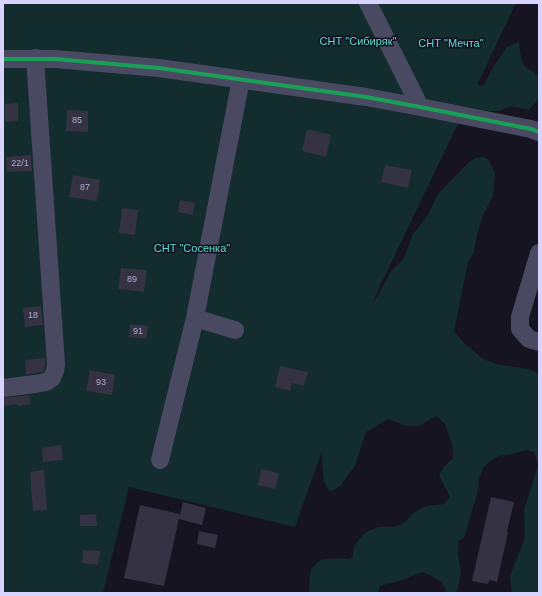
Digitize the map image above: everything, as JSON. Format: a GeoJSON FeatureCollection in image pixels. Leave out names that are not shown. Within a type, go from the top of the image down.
{"type":"FeatureCollection","features":[{"type":"Feature","properties":{"kind":"street"},"geometry":{"type":"LineString","coordinates":[[368,3],[420,107]]}},
{"type":"Feature","properties":{"kind":"street"},"geometry":{"type":"LineString","coordinates":[[3,388],[46,382],[52,378],[56,364],[35,58]]}},
{"type":"Feature","properties":{"kind":"street"},"geometry":{"type":"LineString","coordinates":[[3,59],[55,58],[159,68],[241,79],[366,97],[539,132]]}},
{"type":"Feature","properties":{"kind":"street"},"geometry":{"type":"LineString","coordinates":[[160,460],[195,318],[241,79]]}},
{"type":"Feature","properties":{"kind":"street"},"geometry":{"type":"LineString","coordinates":[[539,253],[520,317],[520,329],[529,339],[539,342]]}},
{"type":"Feature","properties":{"kind":"street"},"geometry":{"type":"LineString","coordinates":[[195,318],[235,330]]}},
{"type":"Feature","properties":{"kind":"green space","name":"СНТ \"Сосенка\""},"geometry":{"type":"Polygon","coordinates":[[[3,3],[516,3],[478,83],[479,85],[483,86],[493,67],[507,47],[519,42],[521,59],[525,67],[535,73],[535,76],[539,74],[539,98],[529,110],[511,106],[499,111],[485,111],[466,107],[378,290],[373,304],[392,270],[404,258],[413,234],[428,215],[438,194],[469,162],[475,158],[483,157],[488,159],[495,173],[493,196],[483,215],[476,239],[474,253],[468,262],[454,331],[463,342],[483,359],[496,364],[529,369],[539,374],[538,593],[512,593],[510,576],[525,537],[524,510],[538,465],[534,452],[526,450],[499,456],[490,461],[483,468],[479,478],[478,490],[464,538],[459,541],[458,553],[461,573],[456,593],[447,593],[442,582],[423,572],[380,586],[378,593],[310,593],[309,586],[312,568],[321,560],[337,558],[347,559],[353,557],[353,550],[357,542],[366,532],[378,527],[394,527],[406,522],[413,513],[426,506],[444,504],[450,497],[439,474],[453,458],[452,444],[445,424],[436,416],[419,426],[407,426],[388,419],[366,432],[355,466],[341,485],[334,490],[329,491],[324,481],[322,451],[295,527],[129,487],[103,593],[3,593],[3,3]]]}},
{"type":"Feature","properties":{"kind":"building"},"geometry":{"type":"Polygon","coordinates":[[[18,103],[18,121],[5,122],[5,104],[18,103]]]}},
{"type":"Feature","properties":{"kind":"building"},"geometry":{"type":"Polygon","coordinates":[[[67,110],[88,111],[88,132],[66,131],[67,110]]]}},
{"type":"Feature","properties":{"kind":"building"},"geometry":{"type":"Polygon","coordinates":[[[307,129],[331,135],[326,157],[302,151],[307,129]]]}},
{"type":"Feature","properties":{"kind":"building"},"geometry":{"type":"Polygon","coordinates":[[[31,155],[32,171],[7,172],[6,157],[31,155]]]}},
{"type":"Feature","properties":{"kind":"building"},"geometry":{"type":"Polygon","coordinates":[[[385,165],[412,170],[408,188],[381,182],[385,165]]]}},
{"type":"Feature","properties":{"kind":"building"},"geometry":{"type":"Polygon","coordinates":[[[73,175],[100,180],[97,201],[69,197],[73,175]]]}},
{"type":"Feature","properties":{"kind":"building"},"geometry":{"type":"Polygon","coordinates":[[[180,200],[195,203],[193,215],[178,212],[180,200]]]}},
{"type":"Feature","properties":{"kind":"building"},"geometry":{"type":"Polygon","coordinates":[[[122,208],[138,210],[135,235],[119,233],[122,208]]]}},
{"type":"Feature","properties":{"kind":"building"},"geometry":{"type":"Polygon","coordinates":[[[121,268],[147,270],[144,292],[118,289],[121,268]]]}},
{"type":"Feature","properties":{"kind":"building"},"geometry":{"type":"Polygon","coordinates":[[[41,306],[43,325],[25,327],[23,308],[41,306]]]}},
{"type":"Feature","properties":{"kind":"building"},"geometry":{"type":"Polygon","coordinates":[[[130,324],[148,326],[146,339],[129,337],[130,324]]]}},
{"type":"Feature","properties":{"kind":"building"},"geometry":{"type":"Polygon","coordinates":[[[45,358],[44,371],[26,375],[25,360],[45,358]]]}},
{"type":"Feature","properties":{"kind":"building"},"geometry":{"type":"Polygon","coordinates":[[[280,366],[308,372],[304,386],[292,383],[290,391],[275,387],[280,366]]]}},
{"type":"Feature","properties":{"kind":"building"},"geometry":{"type":"Polygon","coordinates":[[[90,370],[115,375],[112,395],[86,391],[90,370]]]}},
{"type":"Feature","properties":{"kind":"building"},"geometry":{"type":"Polygon","coordinates":[[[29,395],[31,404],[3,406],[3,398],[29,395]]]}},
{"type":"Feature","properties":{"kind":"building"},"geometry":{"type":"Polygon","coordinates":[[[61,445],[63,460],[43,462],[42,448],[61,445]]]}},
{"type":"Feature","properties":{"kind":"building"},"geometry":{"type":"Polygon","coordinates":[[[261,469],[279,473],[275,489],[258,485],[261,469]]]}},
{"type":"Feature","properties":{"kind":"building"},"geometry":{"type":"Polygon","coordinates":[[[44,470],[47,510],[33,511],[30,472],[44,470]]]}},
{"type":"Feature","properties":{"kind":"building"},"geometry":{"type":"Polygon","coordinates":[[[491,497],[514,502],[497,582],[489,580],[488,584],[472,581],[491,497]]]}},
{"type":"Feature","properties":{"kind":"building"},"geometry":{"type":"Polygon","coordinates":[[[183,502],[206,508],[202,525],[179,519],[183,502]]]}},
{"type":"Feature","properties":{"kind":"building"},"geometry":{"type":"Polygon","coordinates":[[[140,505],[180,514],[164,586],[124,578],[140,505]]]}},
{"type":"Feature","properties":{"kind":"building"},"geometry":{"type":"Polygon","coordinates":[[[96,514],[97,526],[80,526],[80,515],[96,514]]]}},
{"type":"Feature","properties":{"kind":"building"},"geometry":{"type":"Polygon","coordinates":[[[199,531],[218,535],[215,548],[197,544],[199,531]]]}},
{"type":"Feature","properties":{"kind":"building"},"geometry":{"type":"Polygon","coordinates":[[[83,550],[100,551],[98,565],[82,563],[83,550]]]}},
{"type":"Feature","properties":{"kind":"cycle path"},"geometry":{"type":"LineString","coordinates":[[3,59],[55,59],[159,68],[366,97],[531,129],[539,132]]}},
{"type":"Feature","properties":{"kind":"park label","name":"СНТ \"Сибиряк\""},"geometry":{"type":"Point","coordinates":[358,42]}},
{"type":"Feature","properties":{"kind":"park label","name":"СНТ \"Мечта\""},"geometry":{"type":"Point","coordinates":[451,44]}}]}
